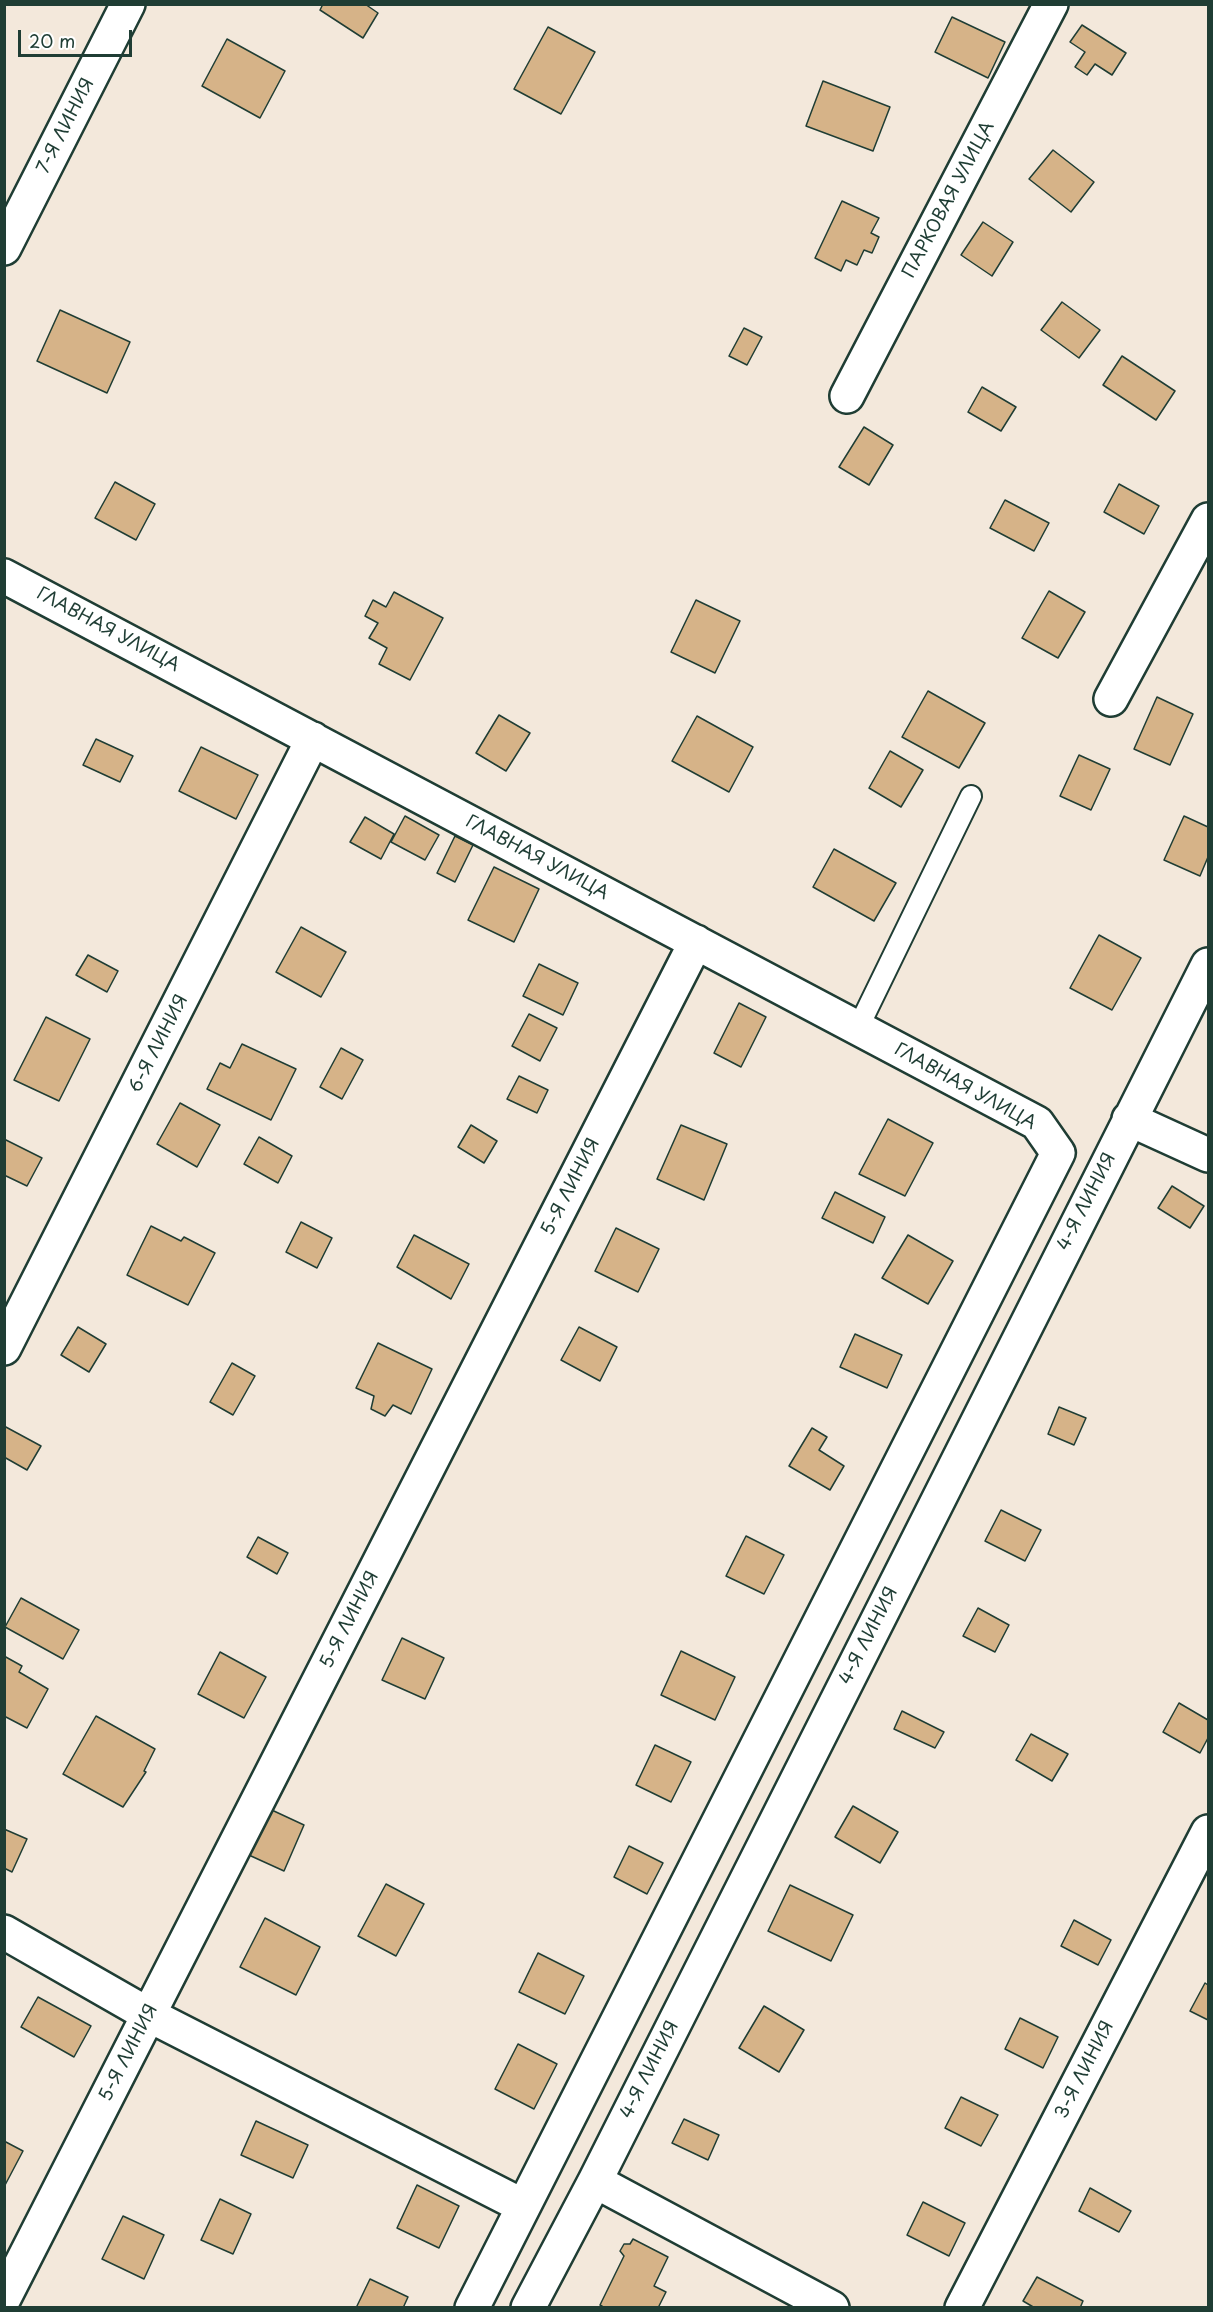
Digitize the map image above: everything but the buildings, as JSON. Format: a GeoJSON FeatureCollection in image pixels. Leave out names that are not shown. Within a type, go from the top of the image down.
{"type":"FeatureCollection","features":[{"type":"Feature","properties":{"kind":"street","name":"7-Я ЛИНИЯ"},"geometry":{"type":"LineString","coordinates":[[4,248],[128,4]]}},
{"type":"Feature","properties":{"kind":"street","name":"ПАРКОВАЯ УЛИЦА"},"geometry":{"type":"LineString","coordinates":[[847,396],[1051,4]]}},
{"type":"Feature","properties":{"kind":"street"},"geometry":{"type":"LineString","coordinates":[[1111,699],[1209,520]]}},
{"type":"Feature","properties":{"kind":"street","name":"ГЛАВНАЯ УЛИЦА"},"geometry":{"type":"LineString","coordinates":[[4,576],[1037,1123],[1058,1153],[523,2205]]}},
{"type":"Feature","properties":{"kind":"street","name":"6-Я ЛИНИЯ"},"geometry":{"type":"LineString","coordinates":[[4,1348],[313,739]]}},
{"type":"Feature","properties":{"kind":"street","name":"5-Я ЛИНИЯ"},"geometry":{"type":"LineString","coordinates":[[4,2298],[696,942]]}},
{"type":"Feature","properties":{"kind":"street","name":"4-Я ЛИНИЯ"},"geometry":{"type":"LineString","coordinates":[[528,2307],[594,2181],[1129,1119],[1209,965]]}},
{"type":"Feature","properties":{"kind":"street"},"geometry":{"type":"LineString","coordinates":[[1129,1119],[1209,1155]]}},
{"type":"Feature","properties":{"kind":"street","name":"3-Я ЛИНИЯ"},"geometry":{"type":"LineString","coordinates":[[962,2307],[1209,1832]]}},
{"type":"Feature","properties":{"kind":"street"},"geometry":{"type":"LineString","coordinates":[[4,1932],[149,2015],[523,2205],[472,2307]]}},
{"type":"Feature","properties":{"kind":"street"},"geometry":{"type":"LineString","coordinates":[[594,2181],[832,2307]]}},
{"type":"Feature","properties":{"kind":"lane"},"geometry":{"type":"LineString","coordinates":[[858,1028],[971,796]]}}]}
